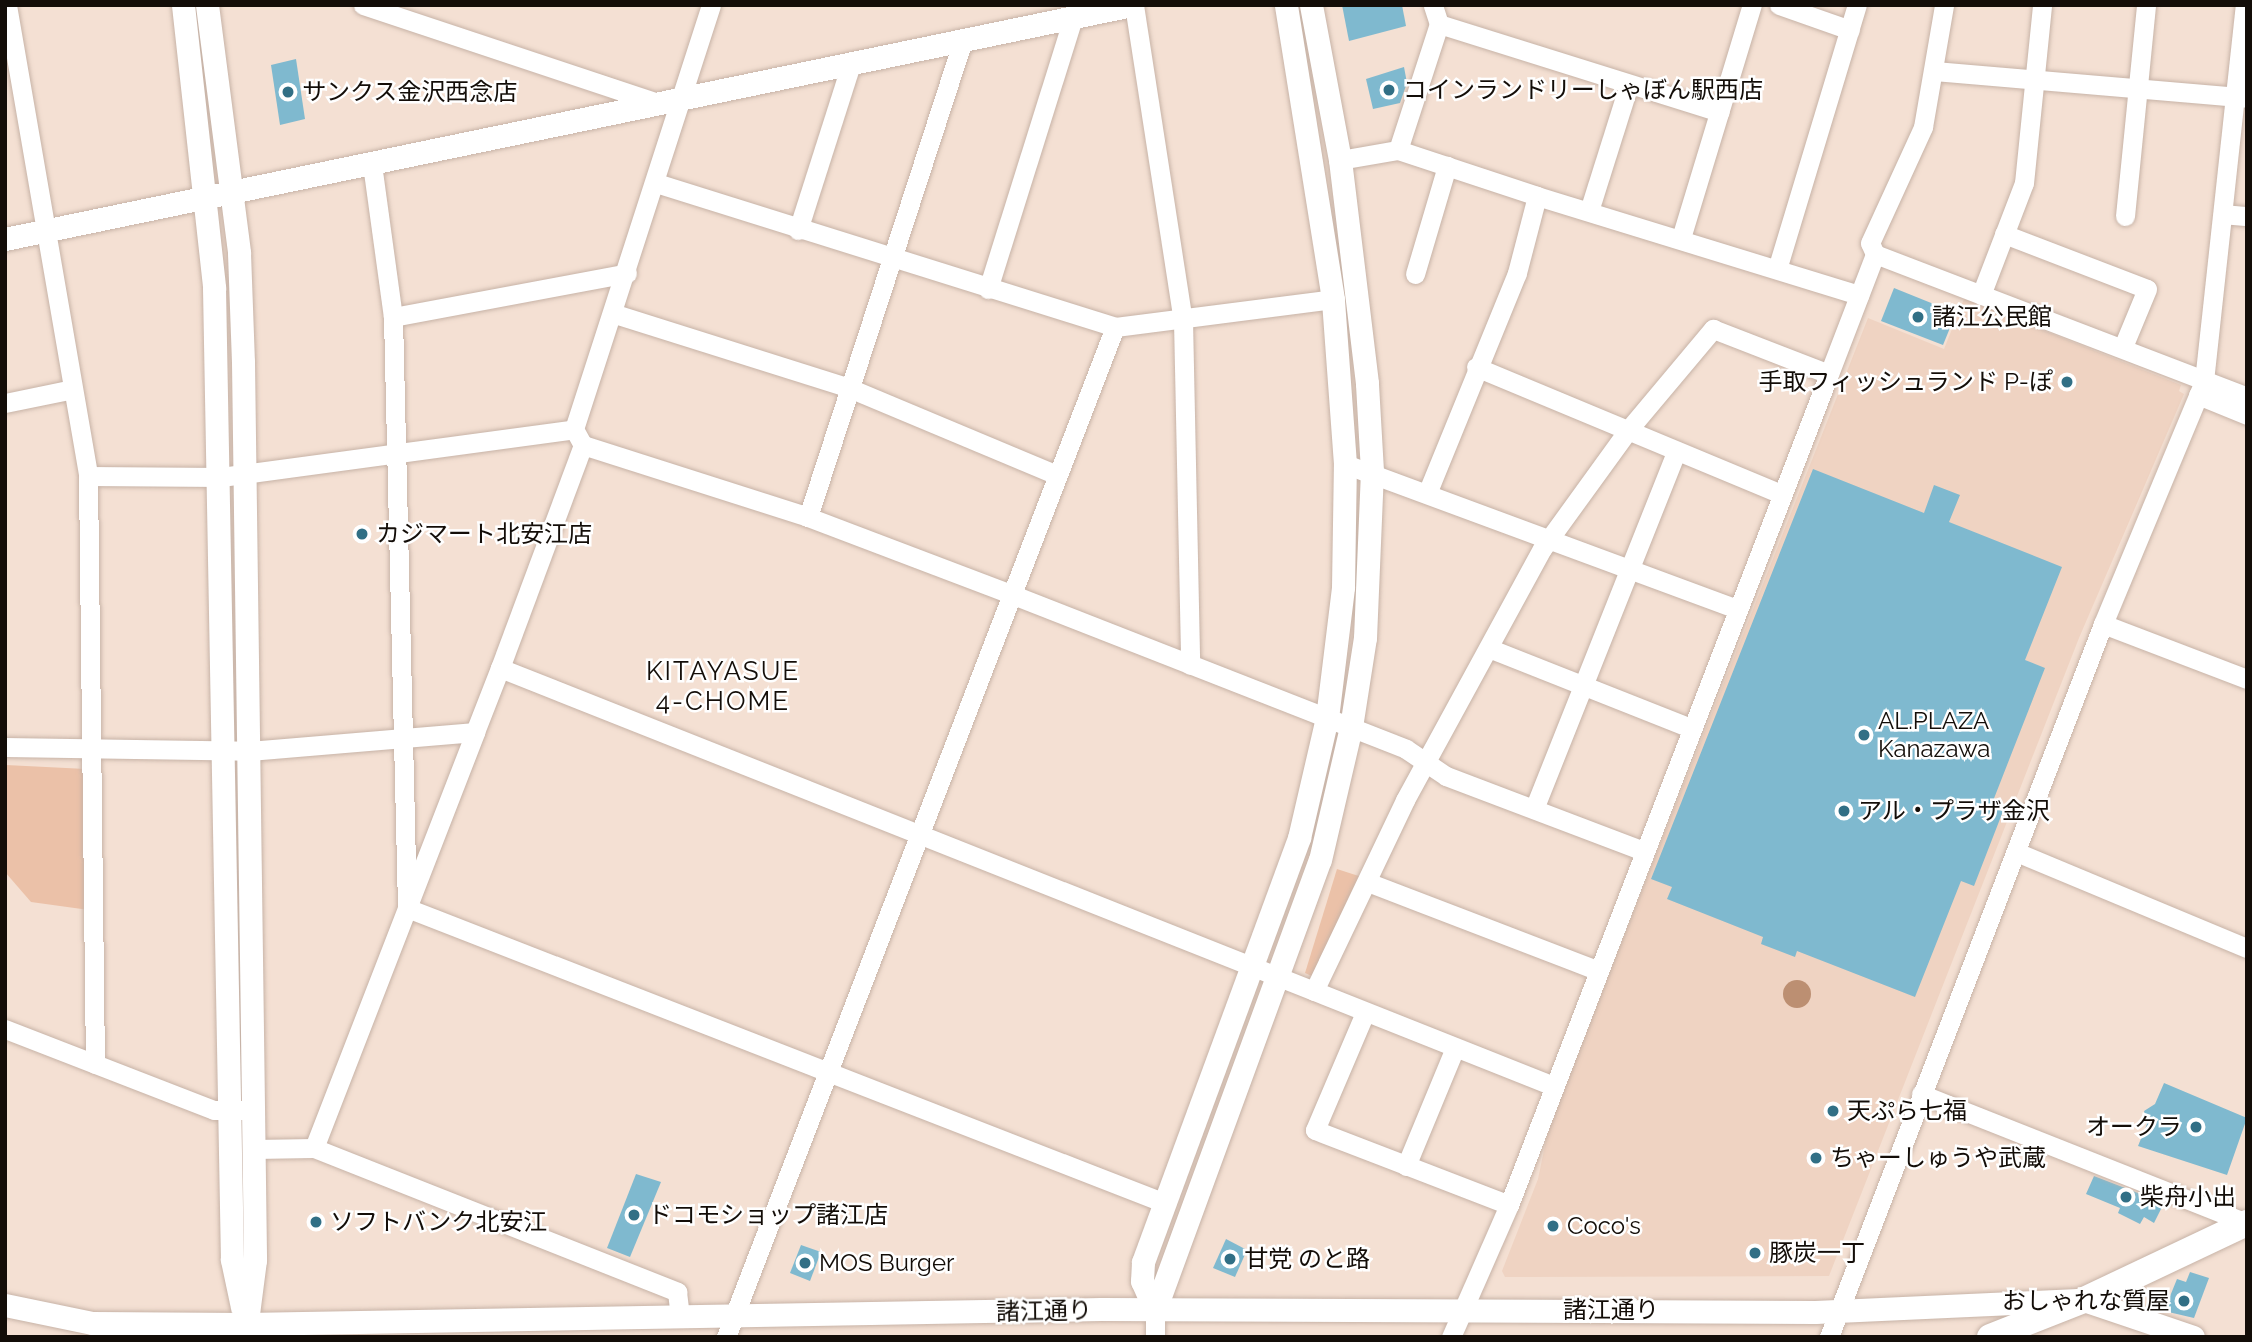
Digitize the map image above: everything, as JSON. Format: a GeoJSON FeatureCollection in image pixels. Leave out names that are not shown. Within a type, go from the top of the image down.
{"type":"FeatureCollection","features":[{"type":"Feature","properties":{"kind":"main road"},"geometry":{"type":"LineString","coordinates":[[1990,1337],[2084,1300],[2247,1223]]}},
{"type":"Feature","properties":{"kind":"street"},"geometry":{"type":"LineString","coordinates":[[7,5],[12,67],[47,231],[88,475],[95,1064]]}},
{"type":"Feature","properties":{"kind":"street"},"geometry":{"type":"LineString","coordinates":[[183,5],[207,198],[232,475],[249,751],[256,1260],[245,1331]]}},
{"type":"Feature","properties":{"kind":"street"},"geometry":{"type":"LineString","coordinates":[[207,5],[232,192],[232,475],[225,751],[232,1260],[245,1331]]}},
{"type":"Feature","properties":{"kind":"street"},"geometry":{"type":"LineString","coordinates":[[363,5],[672,103]]}},
{"type":"Feature","properties":{"kind":"street"},"geometry":{"type":"LineString","coordinates":[[314,1148],[500,668],[579,437],[656,183],[672,103],[711,5]]}},
{"type":"Feature","properties":{"kind":"street"},"geometry":{"type":"LineString","coordinates":[[5,239],[849,67],[1133,5],[1183,320],[1190,665]]}},
{"type":"Feature","properties":{"kind":"street"},"geometry":{"type":"LineString","coordinates":[[1155,1310],[1142,1281],[1143,1262],[1256,966],[1299,838],[1327,718],[1343,587],[1345,464],[1333,299],[1286,5]]}},
{"type":"Feature","properties":{"kind":"street"},"geometry":{"type":"LineString","coordinates":[[1155,1337],[1155,1310],[1281,977],[1320,860],[1351,727],[1366,626],[1372,471],[1359,296],[1340,160],[1311,5]]}},
{"type":"Feature","properties":{"kind":"street"},"geometry":{"type":"LineString","coordinates":[[1398,150],[1439,24],[1433,5]]}},
{"type":"Feature","properties":{"kind":"street"},"geometry":{"type":"LineString","coordinates":[[1681,239],[1752,5]]}},
{"type":"Feature","properties":{"kind":"street"},"geometry":{"type":"LineString","coordinates":[[1779,5],[1850,30]]}},
{"type":"Feature","properties":{"kind":"street"},"geometry":{"type":"LineString","coordinates":[[1778,266],[1857,5]]}},
{"type":"Feature","properties":{"kind":"street"},"geometry":{"type":"LineString","coordinates":[[1944,5],[1935,71],[1923,127],[1870,243],[1875,254],[2123,347],[2247,415]]}},
{"type":"Feature","properties":{"kind":"street"},"geometry":{"type":"LineString","coordinates":[[1981,295],[2024,183],[2042,5]]}},
{"type":"Feature","properties":{"kind":"street"},"geometry":{"type":"LineString","coordinates":[[2125,216],[2146,5]]}},
{"type":"Feature","properties":{"kind":"street"},"geometry":{"type":"LineString","coordinates":[[1829,1337],[2103,624],[2201,388],[2241,97],[2245,5]]}},
{"type":"Feature","properties":{"kind":"street"},"geometry":{"type":"LineString","coordinates":[[988,289],[1073,17]]}},
{"type":"Feature","properties":{"kind":"street"},"geometry":{"type":"LineString","coordinates":[[1439,24],[1719,112]]}},
{"type":"Feature","properties":{"kind":"street"},"geometry":{"type":"LineString","coordinates":[[808,517],[962,42]]}},
{"type":"Feature","properties":{"kind":"street"},"geometry":{"type":"LineString","coordinates":[[798,230],[849,67]]}},
{"type":"Feature","properties":{"kind":"street"},"geometry":{"type":"LineString","coordinates":[[1935,71],[2241,97]]}},
{"type":"Feature","properties":{"kind":"street"},"geometry":{"type":"LineString","coordinates":[[1589,211],[1629,83]]}},
{"type":"Feature","properties":{"kind":"street"},"geometry":{"type":"LineString","coordinates":[[1340,160],[1398,150],[1538,196],[1778,266],[1859,295]]}},
{"type":"Feature","properties":{"kind":"street"},"geometry":{"type":"LineString","coordinates":[[372,164],[393,317],[406,737],[407,908]]}},
{"type":"Feature","properties":{"kind":"street"},"geometry":{"type":"LineString","coordinates":[[1415,274],[1447,166]]}},
{"type":"Feature","properties":{"kind":"street"},"geometry":{"type":"LineString","coordinates":[[656,183],[890,259],[1115,327],[1333,299]]}},
{"type":"Feature","properties":{"kind":"street"},"geometry":{"type":"LineString","coordinates":[[1429,491],[1476,367],[1517,273],[1538,196]]}},
{"type":"Feature","properties":{"kind":"street"},"geometry":{"type":"LineString","coordinates":[[2223,214],[2247,216]]}},
{"type":"Feature","properties":{"kind":"street"},"geometry":{"type":"LineString","coordinates":[[2004,234],[2147,289],[2123,347]]}},
{"type":"Feature","properties":{"kind":"street"},"geometry":{"type":"LineString","coordinates":[[1451,1337],[1508,1205],[1551,1085],[1875,254]]}},
{"type":"Feature","properties":{"kind":"street"},"geometry":{"type":"LineString","coordinates":[[393,317],[627,273]]}},
{"type":"Feature","properties":{"kind":"street"},"geometry":{"type":"LineString","coordinates":[[615,314],[849,388],[1057,475]]}},
{"type":"Feature","properties":{"kind":"street"},"geometry":{"type":"LineString","coordinates":[[730,1328],[1115,327]]}},
{"type":"Feature","properties":{"kind":"street"},"geometry":{"type":"LineString","coordinates":[[1314,991],[1370,883],[1405,800],[1427,765],[1551,538],[1629,429],[1713,329],[1829,374]]}},
{"type":"Feature","properties":{"kind":"street"},"geometry":{"type":"LineString","coordinates":[[1476,367],[1781,494]]}},
{"type":"Feature","properties":{"kind":"street"},"geometry":{"type":"LineString","coordinates":[[2201,388],[2247,397]]}},
{"type":"Feature","properties":{"kind":"street"},"geometry":{"type":"LineString","coordinates":[[5,403],[73,389]]}},
{"type":"Feature","properties":{"kind":"street"},"geometry":{"type":"LineString","coordinates":[[88,475],[232,475],[397,454],[579,437],[808,517],[1011,594],[1406,749],[1427,765],[1643,852]]}},
{"type":"Feature","properties":{"kind":"street"},"geometry":{"type":"LineString","coordinates":[[1534,809],[1676,452]]}},
{"type":"Feature","properties":{"kind":"street"},"geometry":{"type":"LineString","coordinates":[[1345,464],[1429,491],[1736,609]]}},
{"type":"Feature","properties":{"kind":"street"},"geometry":{"type":"LineString","coordinates":[[2103,624],[2247,679]]}},
{"type":"Feature","properties":{"kind":"street"},"geometry":{"type":"LineString","coordinates":[[1491,649],[1691,728]]}},
{"type":"Feature","properties":{"kind":"street"},"geometry":{"type":"LineString","coordinates":[[500,668],[1256,966],[1364,1015],[1551,1085]]}},
{"type":"Feature","properties":{"kind":"street"},"geometry":{"type":"LineString","coordinates":[[5,747],[249,751],[475,732]]}},
{"type":"Feature","properties":{"kind":"street"},"geometry":{"type":"LineString","coordinates":[[2015,852],[2247,948]]}},
{"type":"Feature","properties":{"kind":"street"},"geometry":{"type":"LineString","coordinates":[[1370,883],[1597,970]]}},
{"type":"Feature","properties":{"kind":"street"},"geometry":{"type":"LineString","coordinates":[[407,908],[1164,1203]]}},
{"type":"Feature","properties":{"kind":"street"},"geometry":{"type":"LineString","coordinates":[[1364,1015],[1315,1130],[1508,1205]]}},
{"type":"Feature","properties":{"kind":"street"},"geometry":{"type":"LineString","coordinates":[[5,1029],[214,1110],[253,1110]]}},
{"type":"Feature","properties":{"kind":"street"},"geometry":{"type":"LineString","coordinates":[[1406,1166],[1454,1050]]}},
{"type":"Feature","properties":{"kind":"street"},"geometry":{"type":"LineString","coordinates":[[1921,1094],[2247,1223]]}},
{"type":"Feature","properties":{"kind":"street"},"geometry":{"type":"LineString","coordinates":[[254,1149],[314,1148],[677,1292],[680,1318]]}},
{"type":"Feature","properties":{"kind":"street"},"geometry":{"type":"LineString","coordinates":[[2084,1300],[2193,1337]]}},
{"type":"Feature","properties":{"kind":"street","name":"諸江通り"},"geometry":{"type":"LineString","coordinates":[[5,1306],[92,1323],[245,1331],[680,1318],[730,1328],[1155,1310],[1837,1311],[2084,1300]]}},
{"type":"Feature","properties":{"kind":"shaded area","name":"アル・プラザ金沢"},"geometry":{"type":"Polygon","coordinates":[[[1964,299],[2181,385],[2179,391],[2184,394],[2079,638],[1829,1276],[1505,1277],[1502,1271],[1538,1179],[1549,1126],[1868,318],[1944,349],[1964,299]]]}},
{"type":"Feature","properties":{"kind":"shaded area"},"geometry":{"type":"Polygon","coordinates":[[[6,765],[86,769],[89,910],[31,902],[5,872],[6,765]]]}},
{"type":"Feature","properties":{"kind":"shaded area"},"geometry":{"type":"Polygon","coordinates":[[[1337,869],[1371,880],[1323,981],[1305,973],[1337,869]]]}},
{"type":"Feature","properties":{"kind":"shaded area"},"geometry":{"type":"Polygon","coordinates":[[[1797,980],[1807,984],[1811,994],[1807,1004],[1797,1008],[1787,1004],[1783,994],[1787,984],[1797,980]]]}},
{"type":"Feature","properties":{"kind":"building"},"geometry":{"type":"Polygon","coordinates":[[[1342,5],[1402,5],[1406,26],[1349,41],[1342,5]]]}},
{"type":"Feature","properties":{"kind":"building","name":"サンクス金沢西念店"},"geometry":{"type":"Polygon","coordinates":[[[296,59],[305,119],[280,125],[271,65],[296,59]]]}},
{"type":"Feature","properties":{"kind":"building","name":"コインランドリーしゃぼん駅西店"},"geometry":{"type":"Polygon","coordinates":[[[1404,67],[1407,83],[1400,103],[1373,109],[1366,79],[1404,67]]]}},
{"type":"Feature","properties":{"kind":"building","name":"諸江公民館"},"geometry":{"type":"Polygon","coordinates":[[[1894,288],[1956,313],[1943,345],[1881,321],[1894,288]]]}},
{"type":"Feature","properties":{"kind":"building","name":"AL.PLAZA Kanazawa"},"geometry":{"type":"Polygon","coordinates":[[[1813,469],[1924,513],[1934,485],[1960,495],[1949,522],[2062,567],[2025,660],[2045,668],[1993,801],[2005,806],[1974,886],[1961,881],[1915,997],[1797,951],[1795,957],[1761,944],[1763,937],[1667,899],[1672,887],[1651,879],[1813,469]]]}},
{"type":"Feature","properties":{"kind":"building","name":"オークラ"},"geometry":{"type":"Polygon","coordinates":[[[2164,1083],[2247,1118],[2227,1175],[2138,1146],[2147,1124],[2144,1111],[2155,1104],[2164,1083]]]}},
{"type":"Feature","properties":{"kind":"building","name":"ドコモショップ諸江店"},"geometry":{"type":"Polygon","coordinates":[[[636,1174],[661,1182],[630,1257],[607,1248],[636,1174]]]}},
{"type":"Feature","properties":{"kind":"building","name":"柴舟小出"},"geometry":{"type":"Polygon","coordinates":[[[2094,1176],[2164,1203],[2154,1223],[2144,1217],[2140,1224],[2118,1213],[2120,1208],[2086,1194],[2094,1176]]]}},
{"type":"Feature","properties":{"kind":"building","name":"甘党 のと路"},"geometry":{"type":"Polygon","coordinates":[[[1226,1239],[1247,1250],[1235,1277],[1213,1268],[1226,1239]]]}},
{"type":"Feature","properties":{"kind":"building","name":"MOS Burger"},"geometry":{"type":"Polygon","coordinates":[[[801,1245],[821,1252],[810,1281],[790,1273],[801,1245]]]}},
{"type":"Feature","properties":{"kind":"building","name":"おしゃれな質屋"},"geometry":{"type":"Polygon","coordinates":[[[2190,1272],[2209,1278],[2194,1318],[2164,1311],[2177,1279],[2186,1282],[2190,1272]]]}},
{"type":"Feature","properties":{"kind":"place","name":"コインランドリーしゃぼん駅西店"},"geometry":{"type":"Point","coordinates":[1389,90]}},
{"type":"Feature","properties":{"kind":"place","name":"サンクス金沢西念店"},"geometry":{"type":"Point","coordinates":[288,92]}},
{"type":"Feature","properties":{"kind":"place","name":"諸江公民館"},"geometry":{"type":"Point","coordinates":[1918,317]}},
{"type":"Feature","properties":{"kind":"place","name":"手取フィッシュランド P-ぽ"},"geometry":{"type":"Point","coordinates":[2067,382]}},
{"type":"Feature","properties":{"kind":"place","name":"カジマート北安江店"},"geometry":{"type":"Point","coordinates":[362,534]}},
{"type":"Feature","properties":{"kind":"place","name":"AL.PLAZA Kanazawa"},"geometry":{"type":"Point","coordinates":[1864,735]}},
{"type":"Feature","properties":{"kind":"place","name":"アル・プラザ金沢"},"geometry":{"type":"Point","coordinates":[1844,811]}},
{"type":"Feature","properties":{"kind":"place","name":"天ぷら七福"},"geometry":{"type":"Point","coordinates":[1833,1111]}},
{"type":"Feature","properties":{"kind":"place","name":"オークラ"},"geometry":{"type":"Point","coordinates":[2196,1127]}},
{"type":"Feature","properties":{"kind":"place","name":"ちゃーしゅうや武蔵"},"geometry":{"type":"Point","coordinates":[1816,1158]}},
{"type":"Feature","properties":{"kind":"place","name":"柴舟小出"},"geometry":{"type":"Point","coordinates":[2126,1197]}},
{"type":"Feature","properties":{"kind":"place","name":"ドコモショップ諸江店"},"geometry":{"type":"Point","coordinates":[634,1215]}},
{"type":"Feature","properties":{"kind":"place","name":"ソフトバンク北安江"},"geometry":{"type":"Point","coordinates":[316,1222]}},
{"type":"Feature","properties":{"kind":"place","name":"Coco's"},"geometry":{"type":"Point","coordinates":[1553,1226]}},
{"type":"Feature","properties":{"kind":"place","name":"豚炭一丁"},"geometry":{"type":"Point","coordinates":[1755,1253]}},
{"type":"Feature","properties":{"kind":"place","name":"甘党 のと路"},"geometry":{"type":"Point","coordinates":[1230,1259]}},
{"type":"Feature","properties":{"kind":"place","name":"MOS Burger"},"geometry":{"type":"Point","coordinates":[805,1263]}},
{"type":"Feature","properties":{"kind":"place","name":"おしゃれな質屋"},"geometry":{"type":"Point","coordinates":[2184,1301]}},
{"type":"Feature","properties":{"kind":"district","name":"KITAYASUE 4-CHOME"},"geometry":{"type":"Point","coordinates":[723,687]}}]}
